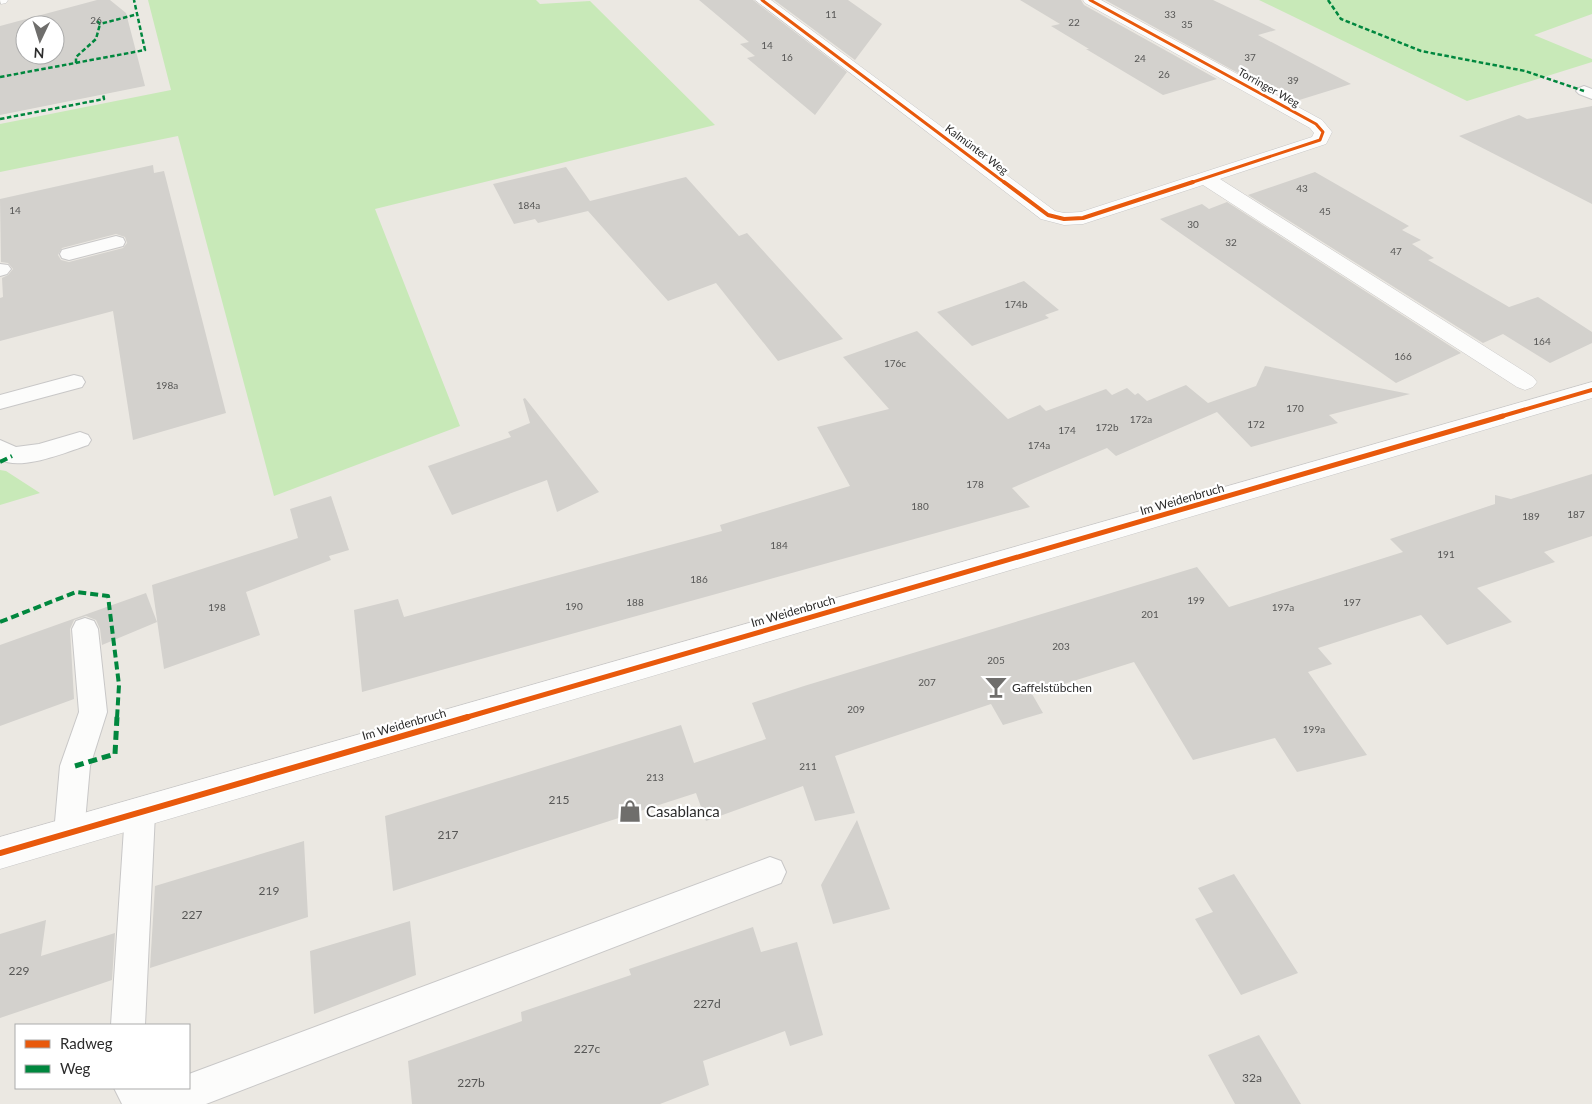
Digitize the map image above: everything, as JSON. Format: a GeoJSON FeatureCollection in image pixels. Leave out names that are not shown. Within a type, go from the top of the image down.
{"type":"FeatureCollection","features":[{"type":"Feature","properties":{"kind":"street","name":"Kalmünter Weg"},"geometry":{"type":"LineString","coordinates":[[762,0],[1048,215],[1064,219],[1083,218],[1206,178]]}},
{"type":"Feature","properties":{"kind":"street","name":"Torringer Weg"},"geometry":{"type":"LineString","coordinates":[[1090,0],[1316,124],[1323,132],[1320,140],[1206,178]]}},
{"type":"Feature","properties":{"kind":"street"},"geometry":{"type":"LineString","coordinates":[[1206,178],[1525,382]]}},
{"type":"Feature","properties":{"kind":"street","name":"Im Weidenbruch"},"geometry":{"type":"LineString","coordinates":[[0,853],[1592,390]]}},
{"type":"Feature","properties":{"kind":"lane"},"geometry":{"type":"LineString","coordinates":[[69,254],[116,242]]}},
{"type":"Feature","properties":{"kind":"lane"},"geometry":{"type":"LineString","coordinates":[[0,402],[74,382]]}},
{"type":"Feature","properties":{"kind":"lane"},"geometry":{"type":"LineString","coordinates":[[0,448],[12,456],[39,452],[80,440]]}},
{"type":"Feature","properties":{"kind":"lane"},"geometry":{"type":"LineString","coordinates":[[69,833],[76,766],[93,712],[85,629]]}},
{"type":"Feature","properties":{"kind":"lane"},"geometry":{"type":"LineString","coordinates":[[128,1024],[140,813]]}},
{"type":"Feature","properties":{"kind":"lane"},"geometry":{"type":"LineString","coordinates":[[133,1089],[139,1097],[164,1102],[770,872]]}},
{"type":"Feature","properties":{"kind":"green space"},"geometry":{"type":"Polygon","coordinates":[[[148,0],[536,0],[540,4],[590,1],[715,125],[375,209],[460,426],[274,496],[178,136],[0,172],[0,124],[171,90],[148,0]]]}},
{"type":"Feature","properties":{"kind":"green space"},"geometry":{"type":"Polygon","coordinates":[[[1259,0],[1592,0],[1592,14],[1534,35],[1592,59],[1592,62],[1467,101],[1259,0]]]}},
{"type":"Feature","properties":{"kind":"green space"},"geometry":{"type":"Polygon","coordinates":[[[0,470],[6,471],[40,493],[0,505],[0,470]]]}},
{"type":"Feature","properties":{"kind":"building"},"geometry":{"type":"Polygon","coordinates":[[[97,0],[110,0],[126,13],[145,86],[0,115],[0,26],[15,22],[15,65],[65,65],[65,15],[41,15],[97,0]]]}},
{"type":"Feature","properties":{"kind":"building"},"geometry":{"type":"Polygon","coordinates":[[[699,0],[753,0],[847,72],[815,115],[747,58],[755,56],[740,44],[749,42],[699,0]]]}},
{"type":"Feature","properties":{"kind":"building"},"geometry":{"type":"Polygon","coordinates":[[[774,0],[848,0],[882,24],[855,60],[774,0]]]}},
{"type":"Feature","properties":{"kind":"building"},"geometry":{"type":"Polygon","coordinates":[[[1020,0],[1081,0],[1084,5],[1217,79],[1163,95],[1051,26],[1060,24],[1020,0]]]}},
{"type":"Feature","properties":{"kind":"building"},"geometry":{"type":"Polygon","coordinates":[[[1105,0],[1213,0],[1276,30],[1258,35],[1351,84],[1296,101],[1243,71],[1238,73],[1105,0]]]}},
{"type":"Feature","properties":{"kind":"building"},"geometry":{"type":"Polygon","coordinates":[[[1592,106],[1592,204],[1459,136],[1519,115],[1527,119],[1592,106]]]}},
{"type":"Feature","properties":{"kind":"building"},"geometry":{"type":"Polygon","coordinates":[[[153,165],[154,173],[164,171],[226,413],[133,440],[113,311],[0,341],[0,298],[3,297],[2,278],[13,269],[8,263],[1,262],[0,199],[153,165]],[[116,234],[62,248],[58,255],[61,260],[69,262],[123,248],[127,243],[125,237],[116,234]]]}},
{"type":"Feature","properties":{"kind":"building"},"geometry":{"type":"Polygon","coordinates":[[[566,167],[590,201],[686,177],[739,236],[747,233],[843,339],[778,361],[716,283],[668,301],[588,211],[538,223],[535,219],[514,224],[493,184],[566,167]]]}},
{"type":"Feature","properties":{"kind":"building"},"geometry":{"type":"Polygon","coordinates":[[[1315,172],[1409,226],[1402,230],[1421,240],[1412,244],[1434,258],[1428,260],[1509,307],[1538,297],[1592,332],[1592,343],[1550,363],[1503,334],[1483,343],[1248,195],[1315,172]]]}},
{"type":"Feature","properties":{"kind":"building"},"geometry":{"type":"Polygon","coordinates":[[[1227,202],[1461,353],[1396,383],[1160,219],[1202,204],[1209,209],[1227,202]]]}},
{"type":"Feature","properties":{"kind":"building"},"geometry":{"type":"Polygon","coordinates":[[[1024,281],[1059,310],[1045,315],[1049,318],[972,346],[937,312],[1024,281]]]}},
{"type":"Feature","properties":{"kind":"building"},"geometry":{"type":"Polygon","coordinates":[[[917,331],[1008,419],[1040,405],[1046,411],[1106,389],[1112,395],[1127,388],[1135,395],[1138,393],[1147,401],[1186,385],[1208,403],[1256,386],[1265,366],[1410,394],[1329,415],[1338,423],[1251,447],[1217,412],[1116,456],[1107,448],[1012,488],[1030,507],[362,692],[354,610],[398,599],[404,617],[722,531],[720,525],[850,486],[817,427],[889,409],[843,357],[917,331]]]}},
{"type":"Feature","properties":{"kind":"building"},"geometry":{"type":"Polygon","coordinates":[[[525,398],[599,492],[557,512],[547,480],[452,515],[428,466],[511,437],[508,432],[530,423],[523,399],[525,398]]]}},
{"type":"Feature","properties":{"kind":"building"},"geometry":{"type":"Polygon","coordinates":[[[1592,474],[1592,536],[1544,552],[1555,562],[1477,588],[1512,622],[1447,645],[1421,615],[1318,648],[1332,664],[1308,672],[1367,755],[1297,772],[1275,738],[1193,760],[1134,662],[1032,694],[1043,713],[1003,725],[991,704],[835,756],[855,813],[815,821],[803,786],[706,821],[696,793],[393,891],[385,816],[681,725],[694,763],[766,739],[752,703],[804,686],[1197,567],[1229,607],[1403,552],[1390,539],[1495,504],[1495,495],[1511,499],[1592,474]]]}},
{"type":"Feature","properties":{"kind":"building"},"geometry":{"type":"Polygon","coordinates":[[[331,496],[349,550],[329,556],[331,560],[246,592],[260,635],[164,669],[152,585],[298,538],[290,509],[331,496]]]}},
{"type":"Feature","properties":{"kind":"building"},"geometry":{"type":"Polygon","coordinates":[[[146,593],[157,622],[102,645],[100,629],[96,620],[86,616],[74,620],[70,629],[74,699],[0,726],[0,645],[146,593]]]}},
{"type":"Feature","properties":{"kind":"building"},"geometry":{"type":"Polygon","coordinates":[[[857,820],[890,909],[833,924],[821,885],[857,820]]]}},
{"type":"Feature","properties":{"kind":"building"},"geometry":{"type":"Polygon","coordinates":[[[304,841],[308,917],[150,968],[155,886],[304,841]]]}},
{"type":"Feature","properties":{"kind":"building"},"geometry":{"type":"Polygon","coordinates":[[[1234,874],[1298,973],[1241,995],[1195,919],[1213,912],[1198,888],[1234,874]]]}},
{"type":"Feature","properties":{"kind":"building"},"geometry":{"type":"Polygon","coordinates":[[[46,920],[41,956],[115,933],[112,980],[0,1018],[0,934],[46,920]]]}},
{"type":"Feature","properties":{"kind":"building"},"geometry":{"type":"Polygon","coordinates":[[[410,921],[416,975],[314,1014],[310,951],[410,921]]]}},
{"type":"Feature","properties":{"kind":"building"},"geometry":{"type":"Polygon","coordinates":[[[753,927],[761,952],[797,942],[823,1035],[790,1046],[785,1031],[703,1061],[709,1085],[660,1104],[412,1104],[408,1061],[522,1021],[521,1012],[631,975],[629,969],[753,927]]]}},
{"type":"Feature","properties":{"kind":"building"},"geometry":{"type":"Polygon","coordinates":[[[1259,1035],[1301,1104],[1235,1104],[1208,1055],[1259,1035]]]}},
{"type":"Feature","properties":{"kind":"marked path"},"geometry":{"type":"LineString","coordinates":[[0,77],[145,50],[134,0]]}},
{"type":"Feature","properties":{"kind":"marked path"},"geometry":{"type":"LineString","coordinates":[[1328,0],[1341,19],[1421,51],[1525,71],[1584,91]]}},
{"type":"Feature","properties":{"kind":"marked path"},"geometry":{"type":"LineString","coordinates":[[97,21],[100,24],[138,14]]}},
{"type":"Feature","properties":{"kind":"marked path"},"geometry":{"type":"LineString","coordinates":[[76,63],[76,57],[89,47],[99,35],[100,24]]}},
{"type":"Feature","properties":{"kind":"marked path"},"geometry":{"type":"LineString","coordinates":[[0,119],[104,99],[103,94]]}},
{"type":"Feature","properties":{"kind":"marked path"},"geometry":{"type":"LineString","coordinates":[[0,462],[12,456]]}},
{"type":"Feature","properties":{"kind":"marked path"},"geometry":{"type":"LineString","coordinates":[[0,622],[76,592],[108,596],[119,685],[115,754],[75,766]]}},
{"type":"Feature","properties":{"kind":"cycle path"},"geometry":{"type":"LineString","coordinates":[[762,0],[1048,215],[1064,219],[1083,218],[1320,140],[1323,132],[1316,124],[1090,0]]}},
{"type":"Feature","properties":{"kind":"cycle path"},"geometry":{"type":"LineString","coordinates":[[0,853],[1592,390]]}},
{"type":"Feature","properties":{"kind":"place","name":"Gaffelstübchen"},"geometry":{"type":"Point","coordinates":[996,687]}},
{"type":"Feature","properties":{"kind":"place","name":"Casablanca"},"geometry":{"type":"Point","coordinates":[630,811]}}]}
